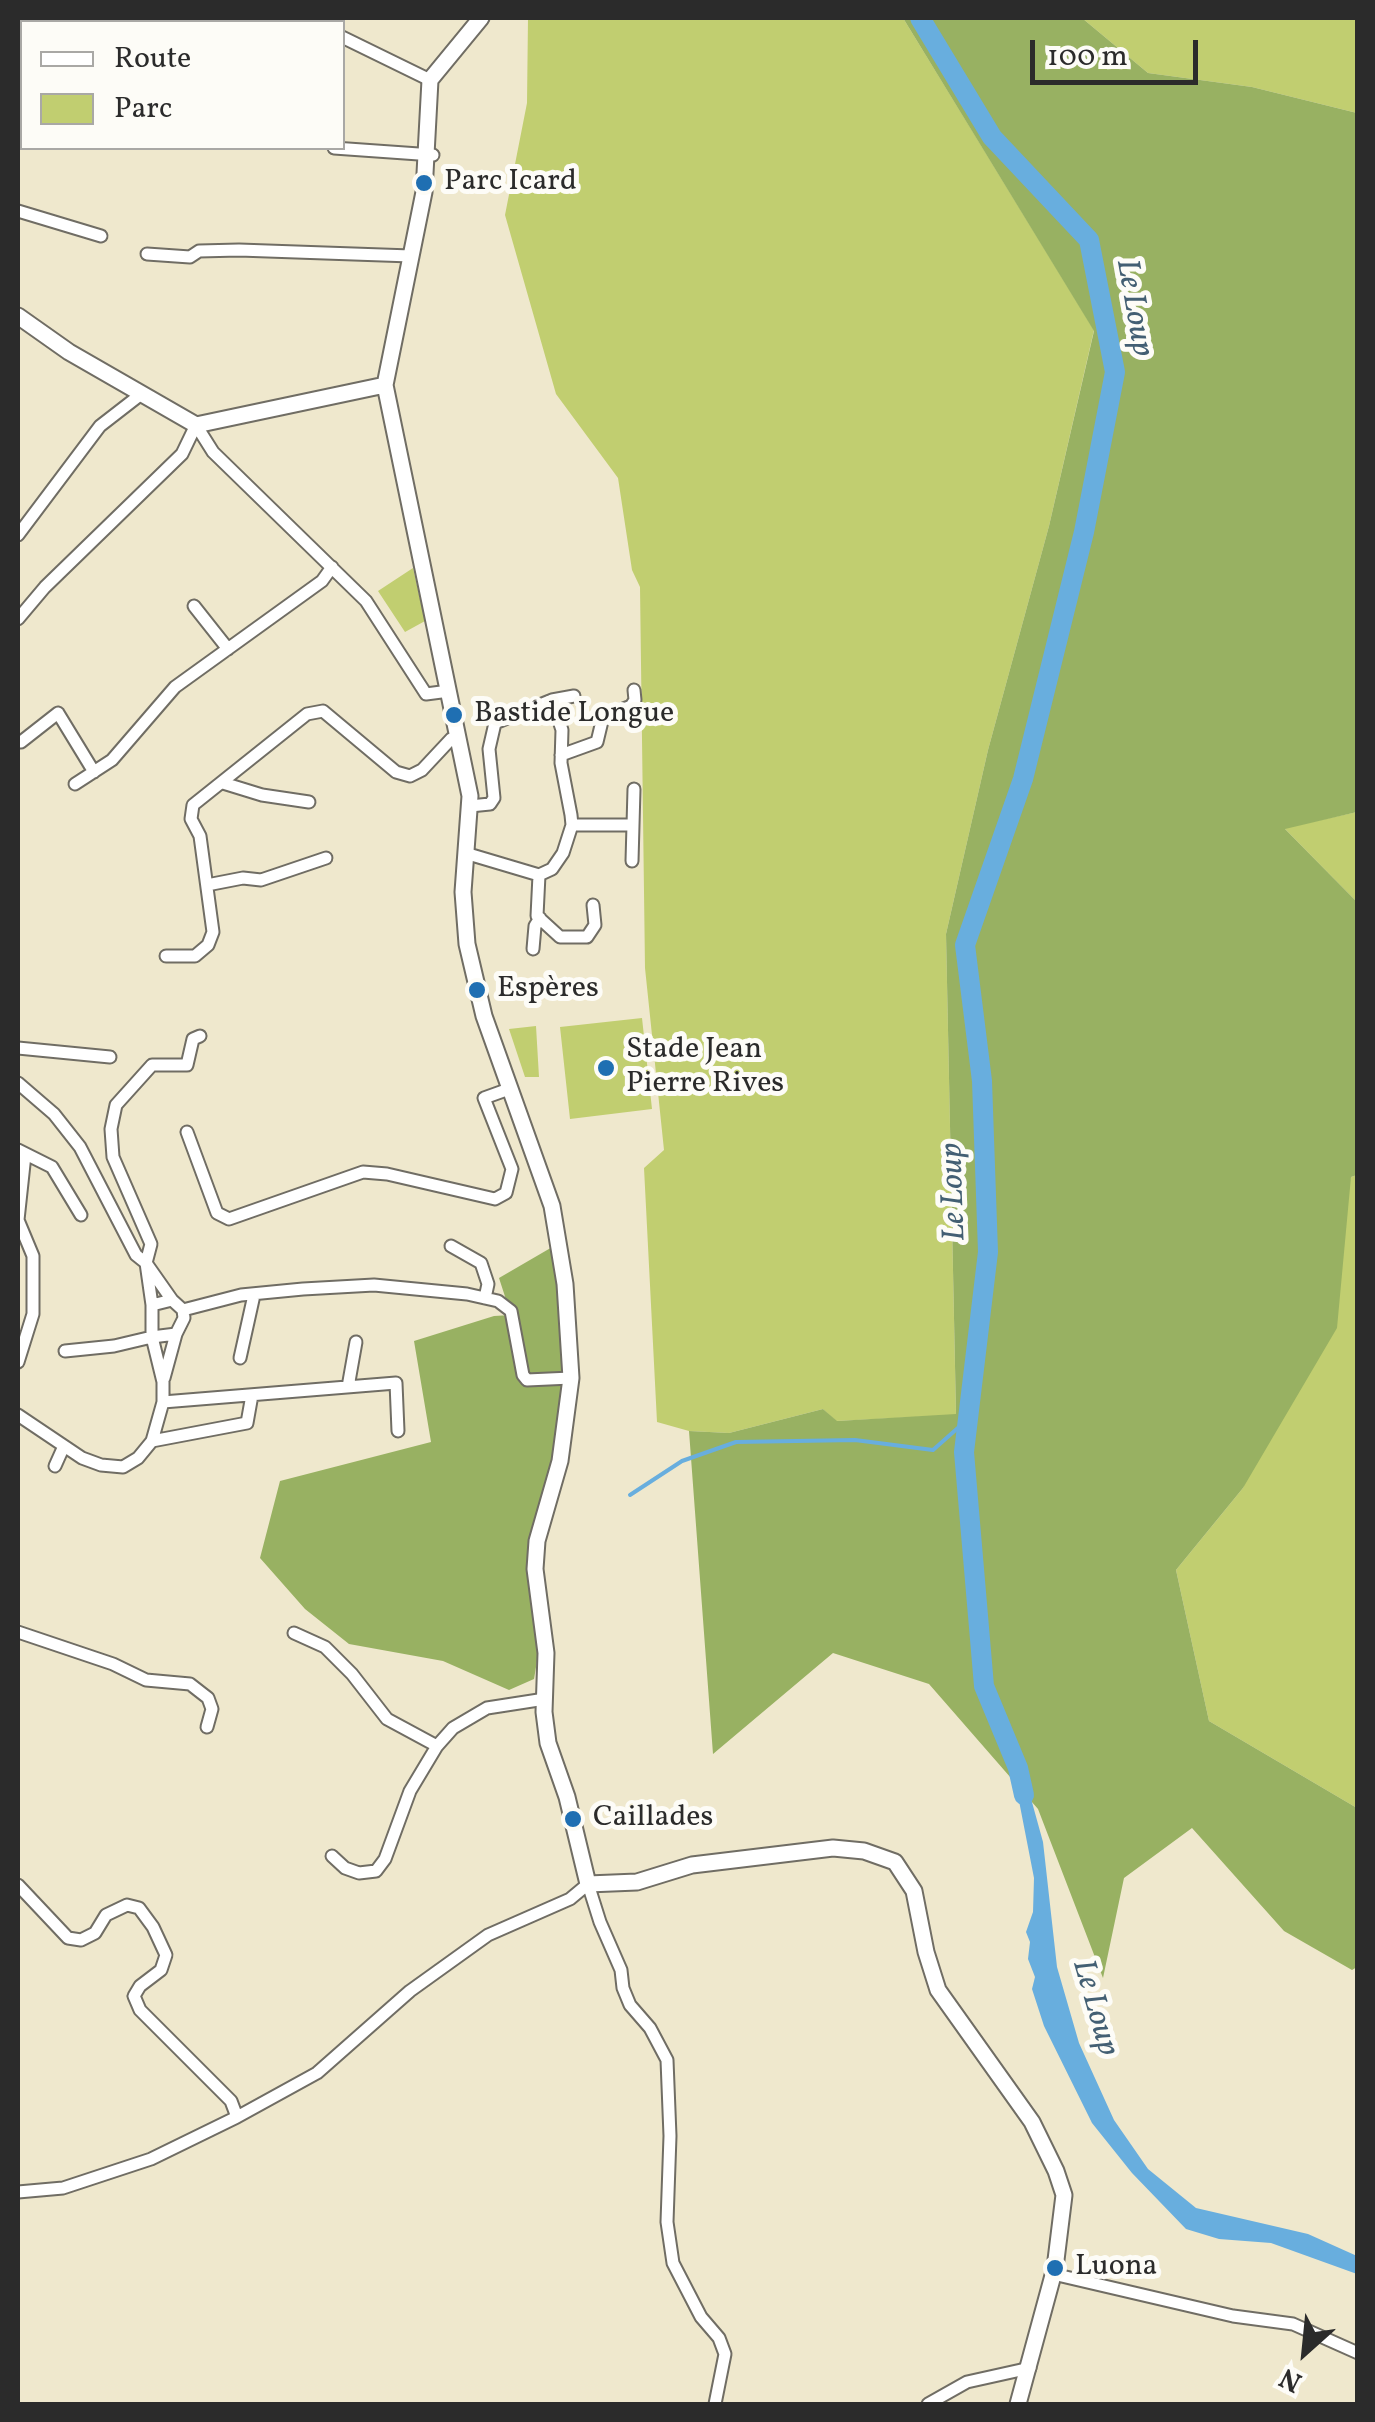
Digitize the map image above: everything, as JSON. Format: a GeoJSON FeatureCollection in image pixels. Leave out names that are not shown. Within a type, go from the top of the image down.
{"type":"FeatureCollection","features":[{"type":"Feature","properties":{"kind":"street"},"geometry":{"type":"LineString","coordinates":[[482,18],[430,80],[424,192],[385,385],[470,806],[463,892],[467,944],[484,1016],[552,1206],[565,1284],[570,1378],[560,1461],[537,1541],[536,1588],[546,1654],[548,1743],[598,1883],[600,1922],[621,1970],[623,1988],[667,2060],[668,2222],[673,2262],[725,2354],[715,2404]]}},
{"type":"Feature","properties":{"kind":"street"},"geometry":{"type":"LineString","coordinates":[[345,38],[430,80]]}},
{"type":"Feature","properties":{"kind":"street"},"geometry":{"type":"LineString","coordinates":[[345,149],[429,154]]}},
{"type":"Feature","properties":{"kind":"street"},"geometry":{"type":"LineString","coordinates":[[18,211],[101,236]]}},
{"type":"Feature","properties":{"kind":"street"},"geometry":{"type":"LineString","coordinates":[[147,254],[190,257],[199,251],[239,250],[412,256]]}},
{"type":"Feature","properties":{"kind":"street"},"geometry":{"type":"LineString","coordinates":[[18,316],[140,395],[196,425],[213,452],[366,601],[426,694],[448,690]]}},
{"type":"Feature","properties":{"kind":"street"},"geometry":{"type":"LineString","coordinates":[[196,425],[385,385]]}},
{"type":"Feature","properties":{"kind":"street"},"geometry":{"type":"LineString","coordinates":[[18,536],[100,426],[140,395]]}},
{"type":"Feature","properties":{"kind":"street"},"geometry":{"type":"LineString","coordinates":[[18,619],[182,454],[196,425]]}},
{"type":"Feature","properties":{"kind":"street"},"geometry":{"type":"LineString","coordinates":[[75,784],[121,750],[176,687],[322,581],[332,567]]}},
{"type":"Feature","properties":{"kind":"street"},"geometry":{"type":"LineString","coordinates":[[194,606],[228,649]]}},
{"type":"Feature","properties":{"kind":"street"},"geometry":{"type":"LineString","coordinates":[[562,754],[598,742],[604,717],[631,706],[634,690]]}},
{"type":"Feature","properties":{"kind":"street"},"geometry":{"type":"LineString","coordinates":[[470,806],[490,804],[494,798],[490,749],[495,723],[552,700],[574,696]]}},
{"type":"Feature","properties":{"kind":"street"},"geometry":{"type":"LineString","coordinates":[[465,853],[539,876],[552,869],[563,853],[572,825],[562,730],[552,700]]}},
{"type":"Feature","properties":{"kind":"street"},"geometry":{"type":"LineString","coordinates":[[166,956],[195,956],[208,945],[213,932],[200,836],[191,819],[193,805],[307,714],[322,710],[396,772],[410,776],[422,770],[458,736]]}},
{"type":"Feature","properties":{"kind":"street"},"geometry":{"type":"LineString","coordinates":[[21,742],[58,712],[94,772]]}},
{"type":"Feature","properties":{"kind":"street"},"geometry":{"type":"LineString","coordinates":[[223,782],[262,795],[309,802]]}},
{"type":"Feature","properties":{"kind":"street"},"geometry":{"type":"LineString","coordinates":[[632,862],[634,788]]}},
{"type":"Feature","properties":{"kind":"street"},"geometry":{"type":"LineString","coordinates":[[572,825],[633,825]]}},
{"type":"Feature","properties":{"kind":"street"},"geometry":{"type":"LineString","coordinates":[[207,885],[242,878],[261,880],[326,858]]}},
{"type":"Feature","properties":{"kind":"street"},"geometry":{"type":"LineString","coordinates":[[534,949],[535,926],[540,918],[539,876]]}},
{"type":"Feature","properties":{"kind":"street"},"geometry":{"type":"LineString","coordinates":[[540,918],[560,937],[587,937],[595,925],[593,906]]}},
{"type":"Feature","properties":{"kind":"street"},"geometry":{"type":"LineString","coordinates":[[18,1415],[101,1465],[123,1468],[152,1441],[163,1402],[163,1382],[152,1337],[146,1263],[151,1244],[113,1157],[111,1129],[116,1105],[152,1065],[187,1065],[193,1039],[200,1036]]}},
{"type":"Feature","properties":{"kind":"street"},"geometry":{"type":"LineString","coordinates":[[18,1048],[110,1057]]}},
{"type":"Feature","properties":{"kind":"street"},"geometry":{"type":"LineString","coordinates":[[18,1082],[54,1114],[80,1147],[136,1254],[183,1310],[184,1318],[163,1382]]}},
{"type":"Feature","properties":{"kind":"street"},"geometry":{"type":"LineString","coordinates":[[188,1132],[217,1213],[229,1220],[364,1172],[494,1199],[506,1193],[512,1169],[484,1098],[509,1088]]}},
{"type":"Feature","properties":{"kind":"street"},"geometry":{"type":"LineString","coordinates":[[18,1362],[33,1314],[34,1280],[33,1256],[18,1220],[21,1152],[52,1167],[80,1214]]}},
{"type":"Feature","properties":{"kind":"street"},"geometry":{"type":"LineString","coordinates":[[452,1246],[481,1263],[488,1284],[485,1298]]}},
{"type":"Feature","properties":{"kind":"street"},"geometry":{"type":"LineString","coordinates":[[183,1310],[254,1295],[374,1286],[485,1298],[498,1301],[511,1311],[527,1380],[570,1378]]}},
{"type":"Feature","properties":{"kind":"street"},"geometry":{"type":"LineString","coordinates":[[240,1358],[254,1295]]}},
{"type":"Feature","properties":{"kind":"street"},"geometry":{"type":"LineString","coordinates":[[152,1305],[172,1300]]}},
{"type":"Feature","properties":{"kind":"street"},"geometry":{"type":"LineString","coordinates":[[66,1351],[176,1334]]}},
{"type":"Feature","properties":{"kind":"street"},"geometry":{"type":"LineString","coordinates":[[348,1387],[356,1342]]}},
{"type":"Feature","properties":{"kind":"street"},"geometry":{"type":"LineString","coordinates":[[163,1402],[396,1383],[398,1431]]}},
{"type":"Feature","properties":{"kind":"street"},"geometry":{"type":"LineString","coordinates":[[152,1441],[247,1423],[252,1394]]}},
{"type":"Feature","properties":{"kind":"street"},"geometry":{"type":"LineString","coordinates":[[55,1466],[64,1446]]}},
{"type":"Feature","properties":{"kind":"street"},"geometry":{"type":"LineString","coordinates":[[18,1632],[113,1664],[146,1680],[190,1684],[200,1689],[212,1709],[207,1727]]}},
{"type":"Feature","properties":{"kind":"street"},"geometry":{"type":"LineString","coordinates":[[294,1632],[325,1647],[387,1719],[437,1746]]}},
{"type":"Feature","properties":{"kind":"street"},"geometry":{"type":"LineString","coordinates":[[332,1856],[345,1868],[359,1873],[369,1874],[382,1865],[410,1791],[437,1746],[453,1728],[487,1708],[545,1699]]}},
{"type":"Feature","properties":{"kind":"street"},"geometry":{"type":"LineString","coordinates":[[18,2192],[62,2188],[138,2164],[236,2117],[316,2073],[410,1992],[488,1935],[598,1883],[637,1882],[692,1865],[833,1848],[864,1852],[895,1862],[914,1891],[938,1990],[1032,2122],[1064,2196],[1054,2274],[1018,2404]]}},
{"type":"Feature","properties":{"kind":"street"},"geometry":{"type":"LineString","coordinates":[[18,1884],[68,1938],[81,1940],[95,1933],[106,1915],[127,1906],[139,1908],[153,1926],[166,1955],[161,1970],[140,1986],[134,1996],[140,2010],[232,2101],[236,2117]]}},
{"type":"Feature","properties":{"kind":"street"},"geometry":{"type":"LineString","coordinates":[[1054,2274],[1233,2316],[1294,2324],[1358,2353]]}},
{"type":"Feature","properties":{"kind":"street"},"geometry":{"type":"LineString","coordinates":[[928,2404],[967,2382],[1030,2368]]}},
{"type":"Feature","properties":{"kind":"green space"},"geometry":{"type":"Polygon","coordinates":[[[528,18],[903,18],[1094,330],[946,934],[956,1415],[836,1421],[823,1409],[729,1433],[689,1431],[657,1422],[644,1168],[664,1150],[645,968],[640,587],[632,570],[618,478],[556,394],[505,215],[527,103],[528,18]]]}},
{"type":"Feature","properties":{"kind":"green space"},"geometry":{"type":"Polygon","coordinates":[[[903,18],[1082,18],[1148,73],[1252,87],[1357,113],[1357,812],[1285,829],[1357,902],[1357,1175],[1351,1177],[1337,1328],[1243,1488],[1176,1570],[1209,1721],[1357,1808],[1357,1967],[1352,1970],[1284,1931],[1192,1828],[1124,1878],[1103,1978],[1038,1809],[929,1684],[833,1653],[713,1754],[689,1431],[729,1433],[823,1409],[837,1421],[956,1414],[946,934],[988,750],[1049,526],[1094,331],[903,18]]]}},
{"type":"Feature","properties":{"kind":"green space"},"geometry":{"type":"Polygon","coordinates":[[[1082,18],[1357,18],[1357,113],[1252,87],[1148,73],[1082,18]]]}},
{"type":"Feature","properties":{"kind":"green space"},"geometry":{"type":"Polygon","coordinates":[[[413,568],[425,621],[405,632],[378,591],[413,568]]]}},
{"type":"Feature","properties":{"kind":"green space"},"geometry":{"type":"Polygon","coordinates":[[[1357,812],[1357,902],[1284,828],[1357,812]]]}},
{"type":"Feature","properties":{"kind":"green space","name":"Stade Jean Pierre Rives"},"geometry":{"type":"Polygon","coordinates":[[[642,1018],[652,1109],[570,1119],[560,1027],[642,1018]]]}},
{"type":"Feature","properties":{"kind":"green space"},"geometry":{"type":"Polygon","coordinates":[[[536,1026],[539,1077],[525,1077],[509,1029],[536,1026]]]}},
{"type":"Feature","properties":{"kind":"green space"},"geometry":{"type":"Polygon","coordinates":[[[1357,1175],[1357,1808],[1209,1721],[1176,1570],[1243,1488],[1351,1177],[1357,1175]]]}},
{"type":"Feature","properties":{"kind":"green space"},"geometry":{"type":"Polygon","coordinates":[[[554,1246],[568,1359],[563,1476],[531,1574],[540,1643],[534,1679],[509,1690],[443,1661],[349,1644],[305,1609],[260,1558],[280,1481],[431,1442],[414,1341],[494,1316],[511,1315],[499,1278],[554,1246]]]}},
{"type":"Feature","properties":{"kind":"water","name":"Le Loup"},"geometry":{"type":"Polygon","coordinates":[[[1022,1766],[1043,1842],[1057,1967],[1079,2043],[1114,2120],[1148,2169],[1196,2208],[1308,2234],[1357,2256],[1357,2274],[1271,2243],[1219,2239],[1186,2229],[1132,2173],[1092,2123],[1044,2026],[1032,1989],[1035,1977],[1028,1959],[1030,1942],[1026,1932],[1033,1912],[1034,1878],[1013,1770],[1022,1766]]]}},
{"type":"Feature","properties":{"kind":"waterway","name":"Le Loup"},"geometry":{"type":"LineString","coordinates":[[920,18],[992,137],[1089,240],[1115,372],[1084,532],[1023,779],[965,945],[982,1081],[988,1252],[964,1452],[984,1686],[1018,1768],[1024,1795]]}},
{"type":"Feature","properties":{"kind":"waterway"},"geometry":{"type":"LineString","coordinates":[[630,1495],[682,1461],[736,1442],[855,1440],[933,1450],[968,1419]]}},
{"type":"Feature","properties":{"kind":"place","name":"Parc Icard"},"geometry":{"type":"Point","coordinates":[424,183]}},
{"type":"Feature","properties":{"kind":"place","name":"Bastide Longue"},"geometry":{"type":"Point","coordinates":[454,715]}},
{"type":"Feature","properties":{"kind":"place","name":"Espères"},"geometry":{"type":"Point","coordinates":[477,990]}},
{"type":"Feature","properties":{"kind":"place","name":"Stade Jean Pierre Rives"},"geometry":{"type":"Point","coordinates":[606,1068]}},
{"type":"Feature","properties":{"kind":"place","name":"Caillades"},"geometry":{"type":"Point","coordinates":[573,1819]}},
{"type":"Feature","properties":{"kind":"place","name":"Luona"},"geometry":{"type":"Point","coordinates":[1055,2268]}}]}
